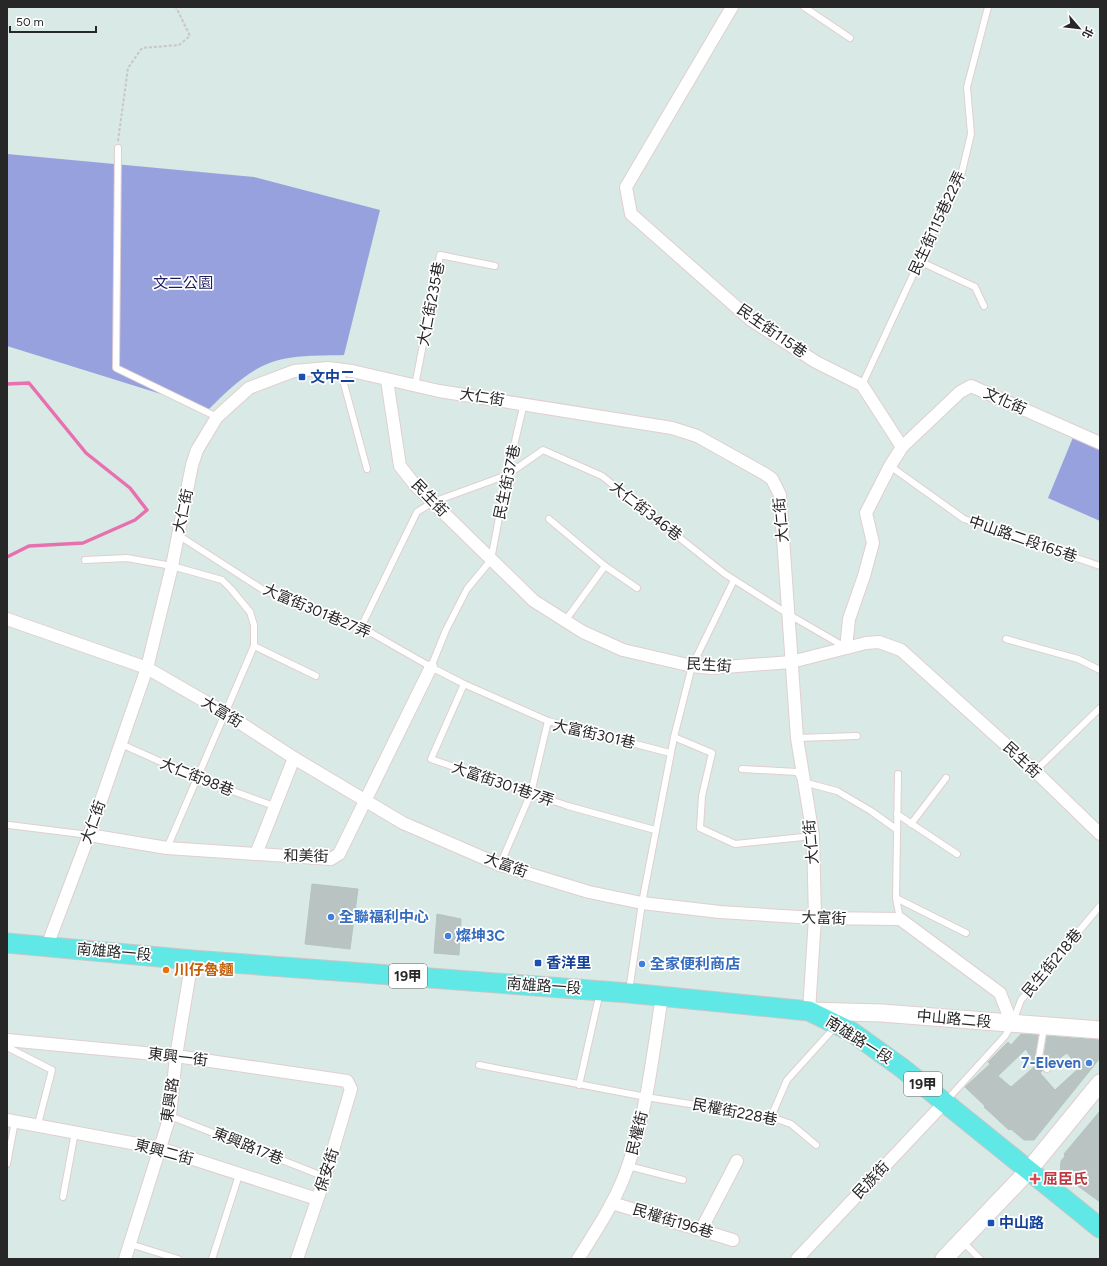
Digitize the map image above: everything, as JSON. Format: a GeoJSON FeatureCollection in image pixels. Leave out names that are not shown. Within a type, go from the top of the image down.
{"type":"FeatureCollection","features":[{"type":"Feature","properties":{"kind":"main road","name":"南雄路一段"},"geometry":{"type":"LineString","coordinates":[[7,943],[192,960],[629,993],[809,1011],[838,1024],[878,1050],[1030,1170]]}},
{"type":"Feature","properties":{"kind":"main road","name":"19甲"},"geometry":{"type":"LineString","coordinates":[[1030,1170],[1100,1228]]}},
{"type":"Feature","properties":{"kind":"street","name":"民生街115巷"},"geometry":{"type":"LineString","coordinates":[[732,7],[626,187],[631,214],[751,320],[816,362],[862,385]]}},
{"type":"Feature","properties":{"kind":"street","name":"大仁街"},"geometry":{"type":"LineString","coordinates":[[47,946],[89,835],[147,668],[172,566],[192,466],[197,450],[217,417],[238,397],[258,384],[294,371],[319,367],[340,369],[415,386],[658,425],[697,436],[772,479],[780,495],[796,738],[813,836],[815,918],[809,1011]]}},
{"type":"Feature","properties":{"kind":"street","name":"民生街"},"geometry":{"type":"LineString","coordinates":[[387,380],[400,466],[415,485],[534,601],[565,621],[583,632],[623,650],[692,666],[729,668],[791,662],[866,643],[879,642],[901,650],[1035,771],[1100,834]]}},
{"type":"Feature","properties":{"kind":"street"},"geometry":{"type":"LineString","coordinates":[[846,648],[849,619],[864,576],[873,543],[866,513],[890,466],[902,447],[862,385]]}},
{"type":"Feature","properties":{"kind":"street","name":"文化街"},"geometry":{"type":"LineString","coordinates":[[902,447],[960,392],[972,386],[1100,444]]}},
{"type":"Feature","properties":{"kind":"street","name":"大富街"},"geometry":{"type":"LineString","coordinates":[[8,620],[147,668],[225,713],[294,758],[402,823],[500,865],[589,892],[642,903],[720,912],[815,918],[900,919]]}},
{"type":"Feature","properties":{"kind":"street","name":"和美街"},"geometry":{"type":"LineString","coordinates":[[89,835],[167,848],[331,859],[339,854],[431,667]]}},
{"type":"Feature","properties":{"kind":"street"},"geometry":{"type":"LineString","coordinates":[[256,854],[294,758]]}},
{"type":"Feature","properties":{"kind":"street"},"geometry":{"type":"LineString","coordinates":[[900,919],[1000,993],[1012,1024]]}},
{"type":"Feature","properties":{"kind":"street","name":"東興路"},"geometry":{"type":"LineString","coordinates":[[125,1259],[170,1116],[176,1056],[192,960]]}},
{"type":"Feature","properties":{"kind":"street","name":"民權街"},"geometry":{"type":"LineString","coordinates":[[578,1259],[612,1203],[628,1166],[646,1097],[662,996]]}},
{"type":"Feature","properties":{"kind":"street","name":"中山路二段"},"geometry":{"type":"LineString","coordinates":[[809,1011],[882,1013],[1100,1030]]}},
{"type":"Feature","properties":{"kind":"street","name":"東興一街"},"geometry":{"type":"LineString","coordinates":[[7,1040],[176,1056],[348,1081]]}},
{"type":"Feature","properties":{"kind":"street","name":"保安街"},"geometry":{"type":"LineString","coordinates":[[297,1259],[325,1177],[351,1089],[348,1081]]}},
{"type":"Feature","properties":{"kind":"street"},"geometry":{"type":"LineString","coordinates":[[944,1259],[1030,1170],[1100,1084]]}},
{"type":"Feature","properties":{"kind":"street","name":"民族街"},"geometry":{"type":"LineString","coordinates":[[797,1259],[945,1102]]}},
{"type":"Feature","properties":{"kind":"street","name":"東興二街"},"geometry":{"type":"LineString","coordinates":[[11,1120],[159,1148],[317,1200]]}},
{"type":"Feature","properties":{"kind":"street"},"geometry":{"type":"LineString","coordinates":[[701,1230],[737,1161]]}},
{"type":"Feature","properties":{"kind":"street","name":"民權街196巷"},"geometry":{"type":"LineString","coordinates":[[612,1203],[733,1240]]}},
{"type":"Feature","properties":{"kind":"lane"},"geometry":{"type":"LineString","coordinates":[[804,7],[850,38]]}},
{"type":"Feature","properties":{"kind":"lane","name":"民生街115巷22弄"},"geometry":{"type":"LineString","coordinates":[[862,385],[919,261],[960,180],[971,134],[967,87],[988,7]]}},
{"type":"Feature","properties":{"kind":"lane"},"geometry":{"type":"LineString","coordinates":[[118,148],[116,368],[217,417]]}},
{"type":"Feature","properties":{"kind":"lane","name":"大仁街235巷"},"geometry":{"type":"LineString","coordinates":[[415,386],[440,255],[495,266]]}},
{"type":"Feature","properties":{"kind":"lane"},"geometry":{"type":"LineString","coordinates":[[919,261],[975,287],[984,306]]}},
{"type":"Feature","properties":{"kind":"lane"},"geometry":{"type":"LineString","coordinates":[[340,369],[367,469]]}},
{"type":"Feature","properties":{"kind":"lane","name":"民生街37巷"},"geometry":{"type":"LineString","coordinates":[[491,560],[507,475],[524,403]]}},
{"type":"Feature","properties":{"kind":"lane","name":"大仁街346巷"},"geometry":{"type":"LineString","coordinates":[[361,627],[417,512],[433,502],[507,475],[543,450],[602,476],[734,580],[846,648]]}},
{"type":"Feature","properties":{"kind":"lane","name":"中山路二段165巷"},"geometry":{"type":"LineString","coordinates":[[890,466],[964,519],[1100,566]]}},
{"type":"Feature","properties":{"kind":"lane"},"geometry":{"type":"LineString","coordinates":[[550,519],[605,566],[638,588]]}},
{"type":"Feature","properties":{"kind":"lane","name":"大富街301巷27弄"},"geometry":{"type":"LineString","coordinates":[[178,535],[265,591],[361,627],[464,684],[548,720]]}},
{"type":"Feature","properties":{"kind":"lane"},"geometry":{"type":"LineString","coordinates":[[85,560],[127,558],[172,566],[222,580],[250,612],[254,625],[254,646],[167,848]]}},
{"type":"Feature","properties":{"kind":"lane"},"geometry":{"type":"LineString","coordinates":[[431,667],[446,630],[468,590],[491,560]]}},
{"type":"Feature","properties":{"kind":"lane"},"geometry":{"type":"LineString","coordinates":[[565,621],[605,566]]}},
{"type":"Feature","properties":{"kind":"lane"},"geometry":{"type":"LineString","coordinates":[[629,993],[642,903],[655,830],[670,753],[692,666],[734,580]]}},
{"type":"Feature","properties":{"kind":"lane"},"geometry":{"type":"LineString","coordinates":[[1006,639],[1078,659],[1100,670]]}},
{"type":"Feature","properties":{"kind":"lane"},"geometry":{"type":"LineString","coordinates":[[254,646],[316,676]]}},
{"type":"Feature","properties":{"kind":"lane","name":"大富街301巷7弄"},"geometry":{"type":"LineString","coordinates":[[464,684],[431,759],[568,806],[655,830]]}},
{"type":"Feature","properties":{"kind":"lane"},"geometry":{"type":"LineString","coordinates":[[1035,771],[1100,708]]}},
{"type":"Feature","properties":{"kind":"lane","name":"大富街301巷"},"geometry":{"type":"LineString","coordinates":[[500,865],[531,793],[548,720],[670,753]]}},
{"type":"Feature","properties":{"kind":"lane"},"geometry":{"type":"LineString","coordinates":[[796,738],[857,736]]}},
{"type":"Feature","properties":{"kind":"lane"},"geometry":{"type":"LineString","coordinates":[[674,737],[712,753],[702,796],[700,828],[735,844],[813,836]]}},
{"type":"Feature","properties":{"kind":"lane","name":"大仁街98巷"},"geometry":{"type":"LineString","coordinates":[[121,744],[198,778],[274,806]]}},
{"type":"Feature","properties":{"kind":"lane"},"geometry":{"type":"LineString","coordinates":[[742,770],[797,772],[803,782],[837,791],[871,811],[896,829]]}},
{"type":"Feature","properties":{"kind":"lane"},"geometry":{"type":"LineString","coordinates":[[898,774],[896,814],[896,898],[900,919]]}},
{"type":"Feature","properties":{"kind":"lane"},"geometry":{"type":"LineString","coordinates":[[911,824],[946,778]]}},
{"type":"Feature","properties":{"kind":"lane"},"geometry":{"type":"LineString","coordinates":[[896,814],[957,854]]}},
{"type":"Feature","properties":{"kind":"lane"},"geometry":{"type":"LineString","coordinates":[[8,825],[89,835]]}},
{"type":"Feature","properties":{"kind":"lane"},"geometry":{"type":"LineString","coordinates":[[896,898],[966,933]]}},
{"type":"Feature","properties":{"kind":"lane","name":"民生街218巷"},"geometry":{"type":"LineString","coordinates":[[945,1102],[1005,1036],[1012,1024],[1021,1000],[1100,906]]}},
{"type":"Feature","properties":{"kind":"lane"},"geometry":{"type":"LineString","coordinates":[[579,1085],[600,991]]}},
{"type":"Feature","properties":{"kind":"lane"},"geometry":{"type":"LineString","coordinates":[[771,1117],[787,1080],[838,1024]]}},
{"type":"Feature","properties":{"kind":"lane"},"geometry":{"type":"LineString","coordinates":[[1044,1025],[1039,1057],[1047,1069]]}},
{"type":"Feature","properties":{"kind":"lane"},"geometry":{"type":"LineString","coordinates":[[7,1047],[52,1070],[38,1124]]}},
{"type":"Feature","properties":{"kind":"lane","name":"民權街228巷"},"geometry":{"type":"LineString","coordinates":[[479,1065],[646,1097],[771,1117],[791,1124],[816,1145]]}},
{"type":"Feature","properties":{"kind":"lane","name":"東興路17巷"},"geometry":{"type":"LineString","coordinates":[[170,1116],[325,1177]]}},
{"type":"Feature","properties":{"kind":"lane"},"geometry":{"type":"LineString","coordinates":[[7,1164],[11,1120]]}},
{"type":"Feature","properties":{"kind":"lane"},"geometry":{"type":"LineString","coordinates":[[63,1197],[75,1131]]}},
{"type":"Feature","properties":{"kind":"lane"},"geometry":{"type":"LineString","coordinates":[[628,1166],[683,1180]]}},
{"type":"Feature","properties":{"kind":"lane"},"geometry":{"type":"LineString","coordinates":[[212,1259],[240,1175]]}},
{"type":"Feature","properties":{"kind":"lane"},"geometry":{"type":"LineString","coordinates":[[962,1241],[980,1259]]}},
{"type":"Feature","properties":{"kind":"lane"},"geometry":{"type":"LineString","coordinates":[[130,1244],[178,1259]]}},
{"type":"Feature","properties":{"kind":"path"},"geometry":{"type":"LineString","coordinates":[[118,148],[128,68],[142,48],[179,45],[190,36],[176,7]]}},
{"type":"Feature","properties":{"kind":"green space","name":"文二公園"},"geometry":{"type":"Polygon","coordinates":[[[7,154],[254,177],[380,210],[344,355],[295,357],[267,364],[243,378],[209,409],[7,346],[7,154]]]}},
{"type":"Feature","properties":{"kind":"green space"},"geometry":{"type":"Polygon","coordinates":[[[1074,435],[1100,446],[1100,521],[1048,498],[1074,435]]]}},
{"type":"Feature","properties":{"kind":"building","name":"全聯福利中心"},"geometry":{"type":"Polygon","coordinates":[[[312,884],[358,889],[350,949],[305,944],[312,884]]]}},
{"type":"Feature","properties":{"kind":"building","name":"燦坤3C"},"geometry":{"type":"Polygon","coordinates":[[[437,914],[461,919],[459,955],[434,953],[437,914]]]}},
{"type":"Feature","properties":{"kind":"building"},"geometry":{"type":"Polygon","coordinates":[[[1021,1034],[1038,1035],[1035,1059],[1043,1070],[1040,1073],[1055,1090],[1079,1068],[1067,1053],[1050,1065],[1044,1056],[1047,1036],[1100,1040],[1100,1058],[1034,1140],[1024,1140],[1011,1129],[1009,1130],[965,1087],[990,1064],[988,1062],[1008,1042],[1011,1045],[1021,1034]],[[1026,1049],[998,1076],[1011,1087],[1034,1067],[1038,1070],[1026,1049]]]}},
{"type":"Feature","properties":{"kind":"building"},"geometry":{"type":"Polygon","coordinates":[[[1100,1111],[1100,1202],[1060,1173],[1061,1161],[1065,1156],[1064,1154],[1100,1111]]]}},
{"type":"Feature","properties":{"kind":"waterway"},"geometry":{"type":"LineString","coordinates":[[7,384],[29,383],[86,453],[130,488],[147,510],[135,520],[83,543],[29,546],[7,557]]}},
{"type":"Feature","properties":{"kind":"place","name":"文中二"},"geometry":{"type":"Point","coordinates":[302,377]}},
{"type":"Feature","properties":{"kind":"place","name":"全聯福利中心"},"geometry":{"type":"Point","coordinates":[331,917]}},
{"type":"Feature","properties":{"kind":"place","name":"燦坤3C"},"geometry":{"type":"Point","coordinates":[448,936]}},
{"type":"Feature","properties":{"kind":"place","name":"香洋里"},"geometry":{"type":"Point","coordinates":[538,963]}},
{"type":"Feature","properties":{"kind":"place","name":"全家便利商店"},"geometry":{"type":"Point","coordinates":[642,964]}},
{"type":"Feature","properties":{"kind":"place","name":"川仔魯麵"},"geometry":{"type":"Point","coordinates":[166,970]}},
{"type":"Feature","properties":{"kind":"place","name":"7-Eleven"},"geometry":{"type":"Point","coordinates":[1089,1063]}},
{"type":"Feature","properties":{"kind":"place","name":"屈臣氏"},"geometry":{"type":"Point","coordinates":[1035,1179]}},
{"type":"Feature","properties":{"kind":"place","name":"中山路"},"geometry":{"type":"Point","coordinates":[991,1223]}}]}
